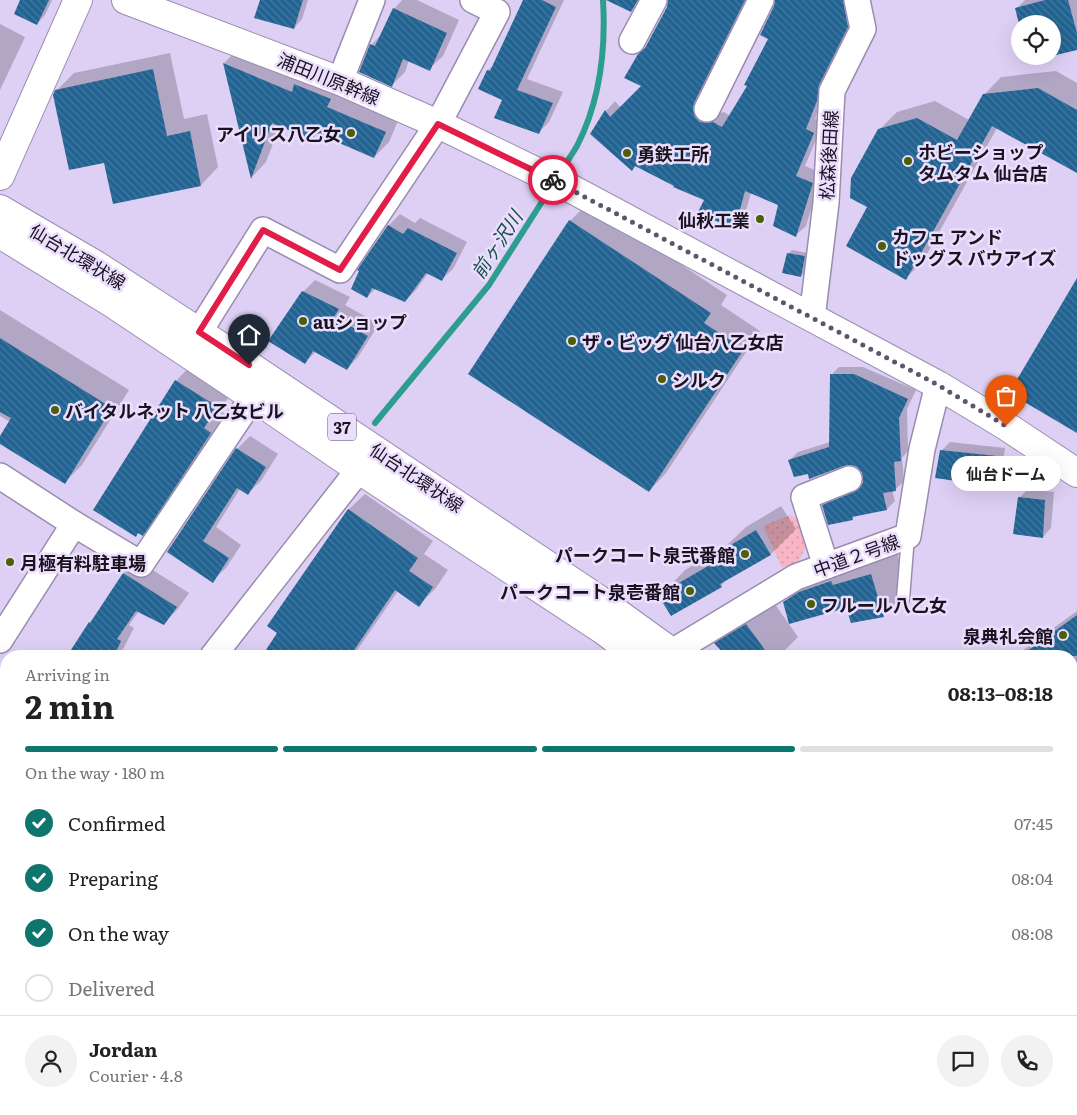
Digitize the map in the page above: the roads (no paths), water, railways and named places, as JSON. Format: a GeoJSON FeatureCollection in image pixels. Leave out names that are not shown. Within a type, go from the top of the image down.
{"type":"FeatureCollection","features":[{"type":"Feature","properties":{"kind":"main road"},"geometry":{"type":"LineString","coordinates":[[0,176],[78,0]]}},
{"type":"Feature","properties":{"kind":"main road","name":"浦田川原幹線"},"geometry":{"type":"LineString","coordinates":[[126,0],[340,81],[438,124],[568,187],[812,318]]}},
{"type":"Feature","properties":{"kind":"main road","name":"仙台北環状線"},"geometry":{"type":"LineString","coordinates":[[0,209],[96,266],[199,332],[590,593],[668,650]]}},
{"type":"Feature","properties":{"kind":"main road","name":"仙台北環状線"},"geometry":{"type":"LineString","coordinates":[[0,234],[112,303],[361,471],[603,630],[629,650]]}},
{"type":"Feature","properties":{"kind":"main road"},"geometry":{"type":"LineString","coordinates":[[812,318],[938,385],[1075,468]]}},
{"type":"Feature","properties":{"kind":"street"},"geometry":{"type":"LineString","coordinates":[[340,81],[372,0]]}},
{"type":"Feature","properties":{"kind":"street"},"geometry":{"type":"LineString","coordinates":[[199,332],[263,230],[340,270],[438,124],[497,12],[473,0]]}},
{"type":"Feature","properties":{"kind":"street"},"geometry":{"type":"LineString","coordinates":[[632,41],[654,0]]}},
{"type":"Feature","properties":{"kind":"street"},"geometry":{"type":"LineString","coordinates":[[706,109],[761,0]]}},
{"type":"Feature","properties":{"kind":"street","name":"松森後田線"},"geometry":{"type":"LineString","coordinates":[[812,318],[826,203],[832,91],[863,29],[857,0]]}},
{"type":"Feature","properties":{"kind":"street","name":"中道２号線"},"geometry":{"type":"LineString","coordinates":[[680,650],[796,576],[908,536],[922,449],[938,385]]}},
{"type":"Feature","properties":{"kind":"street"},"geometry":{"type":"LineString","coordinates":[[0,476],[74,524],[141,564],[253,397]]}},
{"type":"Feature","properties":{"kind":"street"},"geometry":{"type":"LineString","coordinates":[[218,650],[350,481],[361,471]]}},
{"type":"Feature","properties":{"kind":"street"},"geometry":{"type":"LineString","coordinates":[[826,566],[804,497],[849,480]]}},
{"type":"Feature","properties":{"kind":"street"},"geometry":{"type":"LineString","coordinates":[[2,633],[74,524]]}},
{"type":"Feature","properties":{"kind":"lane"},"geometry":{"type":"LineString","coordinates":[[903,599],[908,536]]}},
{"type":"Feature","properties":{"kind":"waterway","name":"前ヶ沢川"},"geometry":{"type":"LineString","coordinates":[[558,176],[577,146],[585,129],[596,93],[602,56],[603,0]]}},
{"type":"Feature","properties":{"kind":"waterway","name":"前ヶ沢川"},"geometry":{"type":"LineString","coordinates":[[375,423],[489,285],[552,186]]}},
{"type":"Feature","properties":{"kind":"place","name":"アイリス八乙女"},"geometry":{"type":"Point","coordinates":[351,133]}},
{"type":"Feature","properties":{"kind":"place","name":"勇鉄工所"},"geometry":{"type":"Point","coordinates":[627,153]}},
{"type":"Feature","properties":{"kind":"place","name":"ホビーショップ タムタム 仙台店"},"geometry":{"type":"Point","coordinates":[908,161]}},
{"type":"Feature","properties":{"kind":"place","name":"仙秋工業"},"geometry":{"type":"Point","coordinates":[760,219]}},
{"type":"Feature","properties":{"kind":"place","name":"カフェ アンド ドッグス バウアイズ"},"geometry":{"type":"Point","coordinates":[882,246]}},
{"type":"Feature","properties":{"kind":"place","name":"auショップ"},"geometry":{"type":"Point","coordinates":[303,321]}},
{"type":"Feature","properties":{"kind":"place","name":"ザ・ビッグ 仙台八乙女店"},"geometry":{"type":"Point","coordinates":[572,341]}},
{"type":"Feature","properties":{"kind":"place","name":"シルク"},"geometry":{"type":"Point","coordinates":[662,379]}},
{"type":"Feature","properties":{"kind":"place","name":"バイタルネット 八乙女ビル"},"geometry":{"type":"Point","coordinates":[55,410]}},
{"type":"Feature","properties":{"kind":"place","name":"仙台ドーム"},"geometry":{"type":"Point","coordinates":[1006,426]}},
{"type":"Feature","properties":{"kind":"place","name":"パークコート泉弐番館"},"geometry":{"type":"Point","coordinates":[745,554]}},
{"type":"Feature","properties":{"kind":"place","name":"月極有料駐車場"},"geometry":{"type":"Point","coordinates":[10,562]}},
{"type":"Feature","properties":{"kind":"place","name":"パークコート泉壱番館"},"geometry":{"type":"Point","coordinates":[690,591]}},
{"type":"Feature","properties":{"kind":"place","name":"フルール八乙女"},"geometry":{"type":"Point","coordinates":[811,604]}},
{"type":"Feature","properties":{"kind":"place","name":"泉典礼会館"},"geometry":{"type":"Point","coordinates":[1063,635]}}]}
